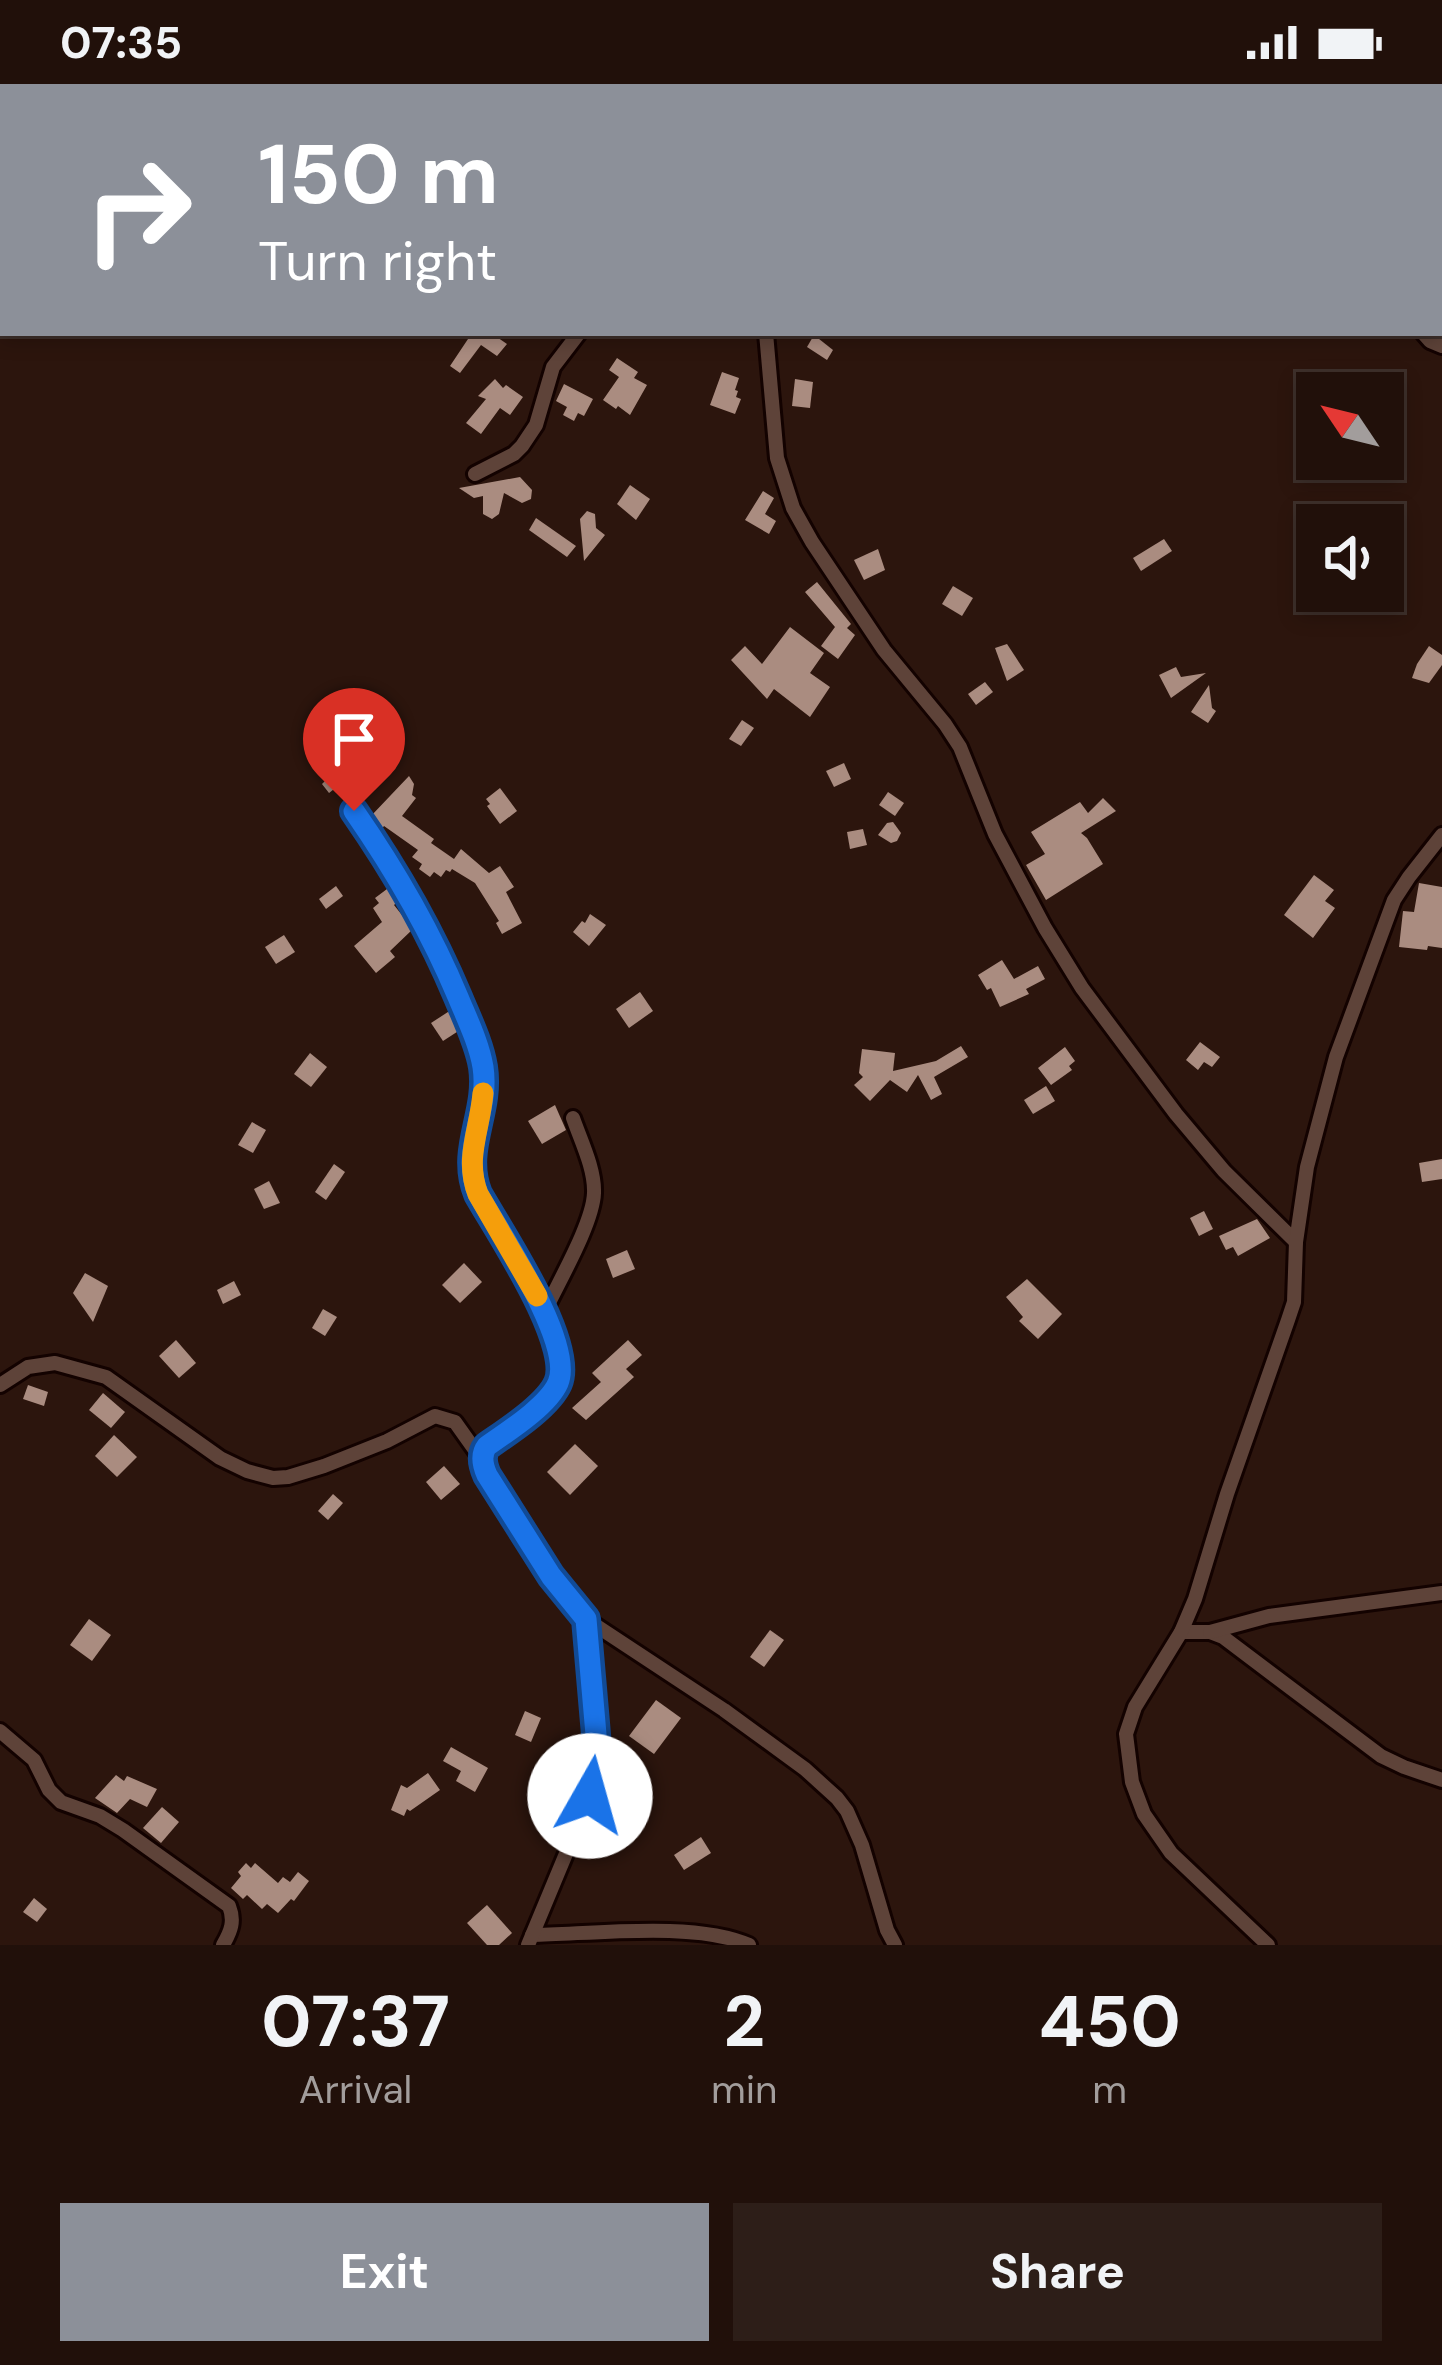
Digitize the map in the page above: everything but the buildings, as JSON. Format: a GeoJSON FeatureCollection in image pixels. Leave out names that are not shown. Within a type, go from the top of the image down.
{"type":"FeatureCollection","features":[{"type":"Feature","properties":{"kind":"street"},"geometry":{"type":"LineString","coordinates":[[476,475],[522,446],[536,425],[547,379],[577,336]]}},
{"type":"Feature","properties":{"kind":"street"},"geometry":{"type":"LineString","coordinates":[[766,336],[777,458],[793,508],[812,542],[884,650],[960,747],[995,834],[1082,988],[1224,1171],[1296,1242]]}},
{"type":"Feature","properties":{"kind":"street"},"geometry":{"type":"LineString","coordinates":[[354,811],[416,908],[474,1037],[483,1065],[483,1099],[471,1177],[545,1311],[560,1367],[560,1381],[551,1394],[487,1446],[483,1453],[487,1475],[543,1565],[586,1619],[724,1710],[837,1798],[862,1845],[886,1930],[895,1945]]}},
{"type":"Feature","properties":{"kind":"street"},"geometry":{"type":"LineString","coordinates":[[1268,1945],[1171,1853],[1144,1814],[1132,1782],[1128,1720],[1196,1599],[1226,1494],[1294,1302],[1296,1242],[1307,1167],[1336,1057],[1383,926],[1409,877],[1442,836]]}},
{"type":"Feature","properties":{"kind":"street"},"geometry":{"type":"LineString","coordinates":[[545,1311],[595,1191],[573,1118]]}},
{"type":"Feature","properties":{"kind":"street"},"geometry":{"type":"LineString","coordinates":[[0,1385],[28,1367],[55,1363],[106,1377],[220,1458],[273,1478],[325,1466],[435,1417],[455,1422],[483,1462]]}},
{"type":"Feature","properties":{"kind":"street"},"geometry":{"type":"LineString","coordinates":[[1180,1631],[1210,1632],[1270,1616],[1442,1593]]}},
{"type":"Feature","properties":{"kind":"street"},"geometry":{"type":"LineString","coordinates":[[586,1619],[595,1773],[590,1796],[530,1940],[723,1935],[749,1945]]}},
{"type":"Feature","properties":{"kind":"street"},"geometry":{"type":"LineString","coordinates":[[1210,1632],[1232,1642],[1381,1756],[1442,1780]]}},
{"type":"Feature","properties":{"kind":"street"},"geometry":{"type":"LineString","coordinates":[[0,1731],[34,1760],[49,1790],[61,1802],[123,1830],[229,1906],[232,1927],[223,1945]]}},
{"type":"Feature","properties":{"kind":"slow traffic"},"geometry":{"type":"LineString","coordinates":[[483,1093],[471,1177],[537,1296]]}},
{"type":"Feature","properties":{"kind":"route"},"geometry":{"type":"LineString","coordinates":[[354,811],[416,908],[474,1037],[483,1065],[483,1099],[471,1177],[545,1311],[560,1367],[560,1381],[551,1394],[487,1446],[483,1462],[551,1576],[586,1619],[597,1746],[590,1796]]}}]}
